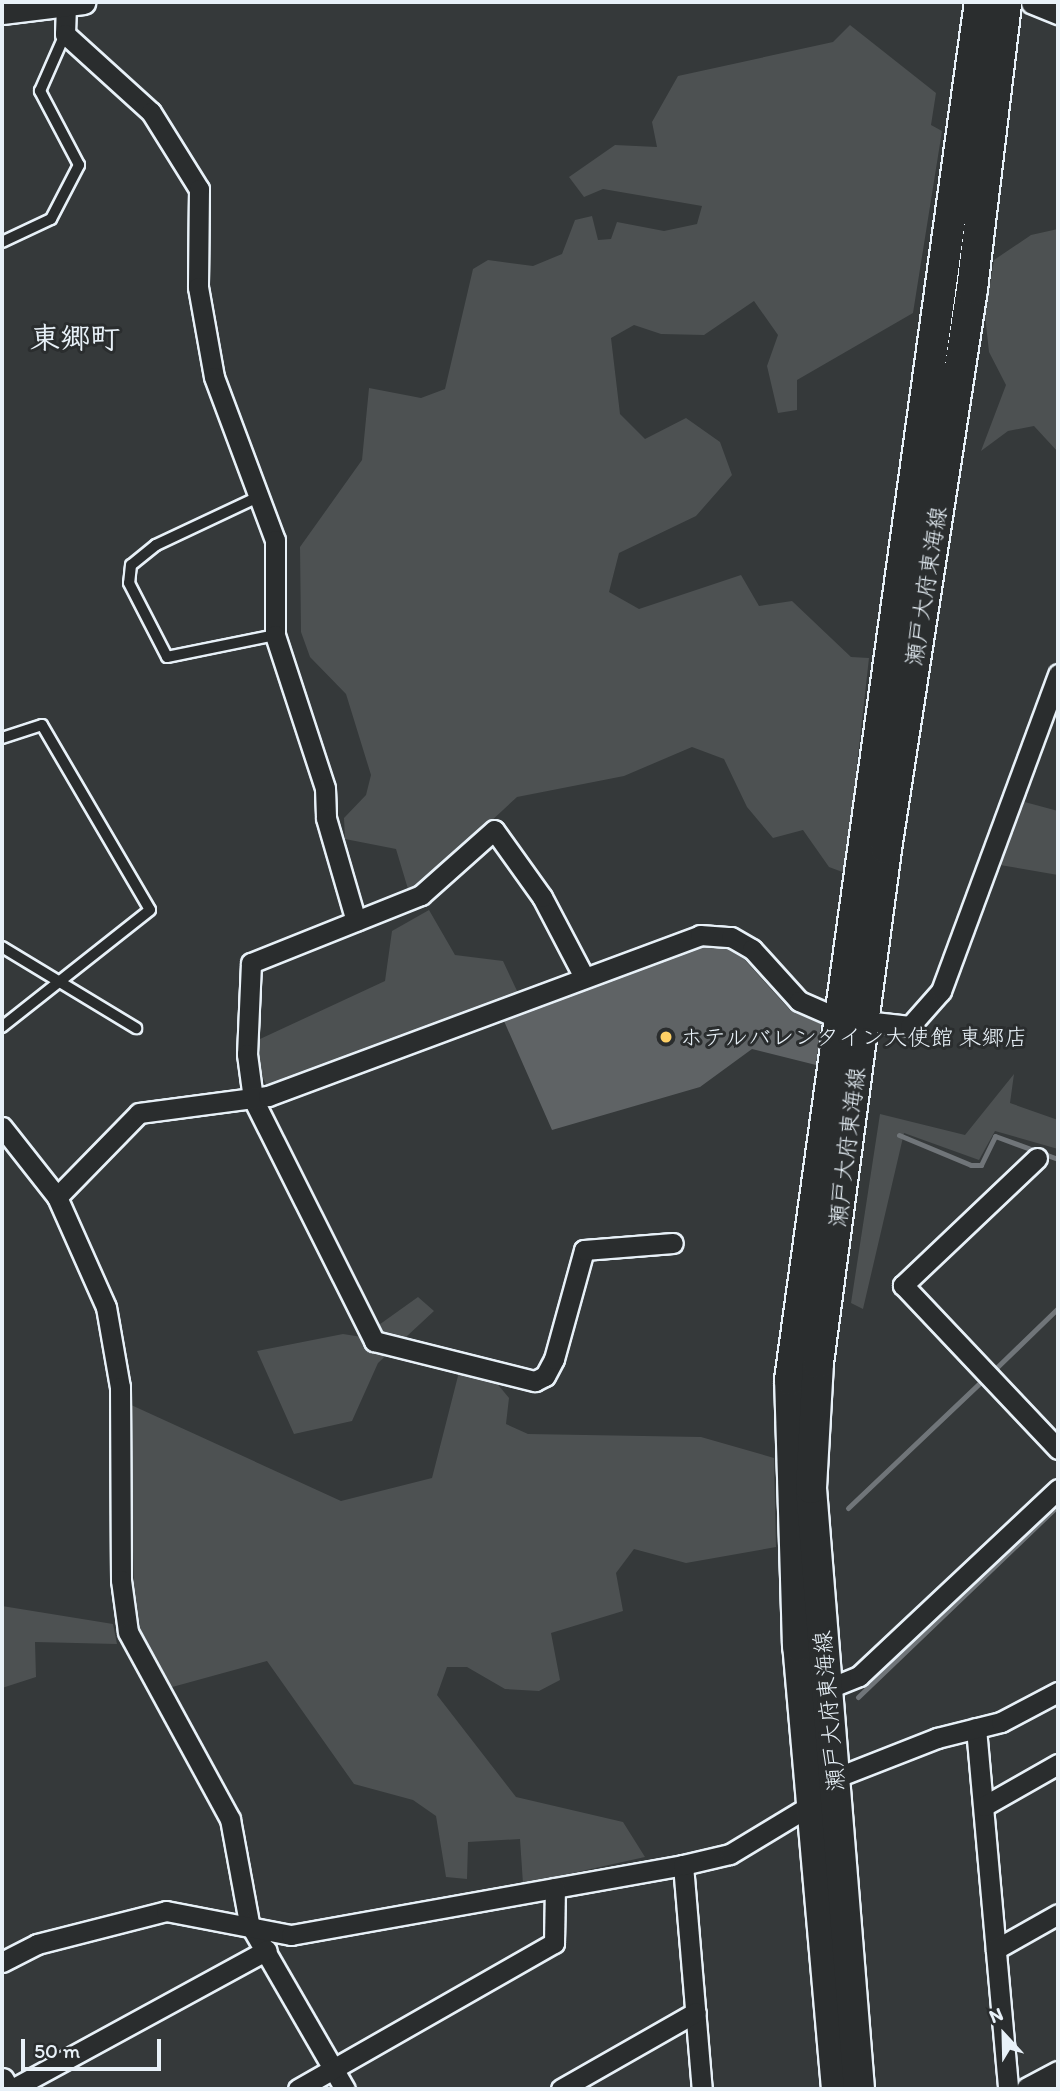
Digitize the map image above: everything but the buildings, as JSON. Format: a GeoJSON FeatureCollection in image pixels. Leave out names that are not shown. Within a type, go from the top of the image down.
{"type":"FeatureCollection","features":[{"type":"Feature","properties":{"kind":"main road","name":"瀬戸大府東海線"},"geometry":{"type":"LineString","coordinates":[[859,2089],[811,1488],[818,1363],[850,1020],[980,2]]}},
{"type":"Feature","properties":{"kind":"main road","name":"瀬戸大府東海線"},"geometry":{"type":"LineString","coordinates":[[836,2089],[790,1498],[790,1380],[972,289],[1006,2]]}},
{"type":"Feature","properties":{"kind":"street"},"geometry":{"type":"LineString","coordinates":[[1033,2],[1058,12]]}},
{"type":"Feature","properties":{"kind":"street"},"geometry":{"type":"LineString","coordinates":[[2,12],[74,3],[65,34],[151,112],[199,189],[198,287],[219,399],[275,540],[275,635],[325,788],[326,818],[356,921]]}},
{"type":"Feature","properties":{"kind":"street"},"geometry":{"type":"LineString","coordinates":[[57,1197],[139,1112],[253,1099],[583,975],[700,935],[731,937],[752,949],[799,1001],[850,1020],[910,1026],[941,991],[1058,674]]}},
{"type":"Feature","properties":{"kind":"street"},"geometry":{"type":"LineString","coordinates":[[583,975],[542,897],[494,830],[428,890],[251,963],[247,1054],[253,1099],[374,1341],[535,1381],[545,1376],[554,1359],[584,1250],[673,1243]]}},
{"type":"Feature","properties":{"kind":"street"},"geometry":{"type":"LineString","coordinates":[[2,1127],[57,1197],[106,1307],[120,1387],[121,1580],[128,1632],[230,1819],[249,1923],[345,2089]]}},
{"type":"Feature","properties":{"kind":"street"},"geometry":{"type":"LineString","coordinates":[[1037,1158],[903,1284],[1058,1450]]}},
{"type":"Feature","properties":{"kind":"street"},"geometry":{"type":"LineString","coordinates":[[827,1689],[859,1676],[1058,1489]]}},
{"type":"Feature","properties":{"kind":"street"},"geometry":{"type":"LineString","coordinates":[[835,1778],[1042,1705],[1058,1692]]}},
{"type":"Feature","properties":{"kind":"street"},"geometry":{"type":"LineString","coordinates":[[976,1728],[1008,2089]]}},
{"type":"Feature","properties":{"kind":"street"},"geometry":{"type":"LineString","coordinates":[[984,1806],[1058,1764]]}},
{"type":"Feature","properties":{"kind":"street"},"geometry":{"type":"LineString","coordinates":[[2,1962],[37,1944],[166,1911],[249,1923],[291,1936],[683,1865],[730,1854],[813,1804]]}},
{"type":"Feature","properties":{"kind":"street"},"geometry":{"type":"LineString","coordinates":[[683,1865],[702,2089]]}},
{"type":"Feature","properties":{"kind":"street"},"geometry":{"type":"LineString","coordinates":[[298,2089],[554,1943],[555,1888]]}},
{"type":"Feature","properties":{"kind":"street"},"geometry":{"type":"LineString","coordinates":[[996,1949],[1058,1914]]}},
{"type":"Feature","properties":{"kind":"street"},"geometry":{"type":"LineString","coordinates":[[12,2089],[267,1950]]}},
{"type":"Feature","properties":{"kind":"street"},"geometry":{"type":"LineString","coordinates":[[561,2089],[696,2012]]}},
{"type":"Feature","properties":{"kind":"street"},"geometry":{"type":"LineString","coordinates":[[1028,2089],[1058,2073]]}},
{"type":"Feature","properties":{"kind":"street"},"geometry":{"type":"LineString","coordinates":[[2,2080],[7,2089]]}},
{"type":"Feature","properties":{"kind":"lane"},"geometry":{"type":"LineString","coordinates":[[2,242],[51,219],[79,165],[40,91],[65,34]]}},
{"type":"Feature","properties":{"kind":"lane"},"geometry":{"type":"LineString","coordinates":[[258,497],[156,545],[131,565],[130,583],[167,657],[275,635]]}},
{"type":"Feature","properties":{"kind":"lane"},"geometry":{"type":"LineString","coordinates":[[2,738],[42,725],[150,910],[2,1027]]}},
{"type":"Feature","properties":{"kind":"lane"},"geometry":{"type":"LineString","coordinates":[[2,947],[136,1028]]}},
{"type":"Feature","properties":{"kind":"shaded area"},"geometry":{"type":"Polygon","coordinates":[[[850,25],[936,93],[931,125],[942,131],[913,313],[797,380],[797,410],[778,413],[767,366],[778,335],[754,301],[704,335],[661,334],[634,325],[611,338],[620,414],[645,439],[686,418],[720,442],[732,475],[696,516],[619,553],[609,592],[639,609],[741,575],[759,606],[792,601],[851,657],[869,658],[845,873],[829,867],[803,830],[773,838],[747,807],[724,759],[692,747],[624,776],[517,797],[431,877],[408,889],[396,849],[345,839],[344,818],[366,795],[371,775],[346,694],[310,657],[301,632],[300,547],[362,460],[369,388],[421,398],[445,389],[473,269],[488,260],[533,266],[562,254],[575,220],[592,216],[598,240],[611,239],[617,222],[664,231],[697,224],[702,206],[603,189],[584,197],[569,177],[615,145],[657,147],[652,122],[678,76],[833,42],[850,25]]]}},
{"type":"Feature","properties":{"kind":"shaded area"},"geometry":{"type":"Polygon","coordinates":[[[1058,229],[1058,452],[1034,426],[1008,431],[981,451],[1006,385],[989,352],[985,315],[994,260],[1031,235],[1058,229]]]}},
{"type":"Feature","properties":{"kind":"shaded area"},"geometry":{"type":"Polygon","coordinates":[[[1021,801],[1058,811],[1058,875],[1000,865],[1021,801]]]}},
{"type":"Feature","properties":{"kind":"shaded area"},"geometry":{"type":"Polygon","coordinates":[[[429,910],[455,955],[503,961],[518,993],[267,1086],[259,1070],[260,1039],[385,981],[392,931],[429,910]]]}},
{"type":"Feature","properties":{"kind":"shaded area"},"geometry":{"type":"Polygon","coordinates":[[[1014,1074],[1010,1103],[1058,1120],[1058,1149],[995,1131],[979,1160],[904,1133],[863,1309],[851,1303],[880,1114],[965,1135],[1014,1074]]]}},
{"type":"Feature","properties":{"kind":"shaded area"},"geometry":{"type":"Polygon","coordinates":[[[418,1297],[434,1311],[378,1363],[352,1421],[294,1434],[257,1351],[343,1334],[362,1337],[418,1297]]]}},
{"type":"Feature","properties":{"kind":"shaded area"},"geometry":{"type":"Polygon","coordinates":[[[459,1372],[490,1375],[509,1398],[506,1424],[528,1434],[701,1437],[774,1458],[776,1547],[686,1563],[634,1549],[616,1573],[623,1611],[551,1633],[560,1680],[539,1691],[505,1689],[467,1667],[447,1667],[437,1695],[516,1797],[623,1822],[645,1857],[523,1884],[520,1839],[468,1842],[467,1879],[446,1877],[436,1816],[413,1800],[354,1784],[267,1661],[165,1689],[142,1643],[134,1589],[129,1404],[341,1501],[432,1478],[459,1372]]]}},
{"type":"Feature","properties":{"kind":"shaded area"},"geometry":{"type":"Polygon","coordinates":[[[2,1606],[113,1624],[117,1644],[35,1642],[36,1677],[2,1688],[2,1606]]]}},
{"type":"Feature","properties":{"kind":"waterway"},"geometry":{"type":"LineString","coordinates":[[899,1135],[971,1165],[981,1165],[995,1136],[1058,1159]]}},
{"type":"Feature","properties":{"kind":"waterway"},"geometry":{"type":"LineString","coordinates":[[992,1372],[1058,1308]]}},
{"type":"Feature","properties":{"kind":"waterway"},"geometry":{"type":"LineString","coordinates":[[938,1336],[981,1382]]}},
{"type":"Feature","properties":{"kind":"waterway"},"geometry":{"type":"LineString","coordinates":[[848,1508],[985,1378]]}},
{"type":"Feature","properties":{"kind":"waterway"},"geometry":{"type":"LineString","coordinates":[[858,1697],[1058,1505]]}},
{"type":"Feature","properties":{"kind":"place","name":"ホテルバレンタイン大使館 東郷店"},"geometry":{"type":"Point","coordinates":[666,1037]}},
{"type":"Feature","properties":{"kind":"district","name":"東郷町"},"geometry":{"type":"Point","coordinates":[75,338]}}]}
